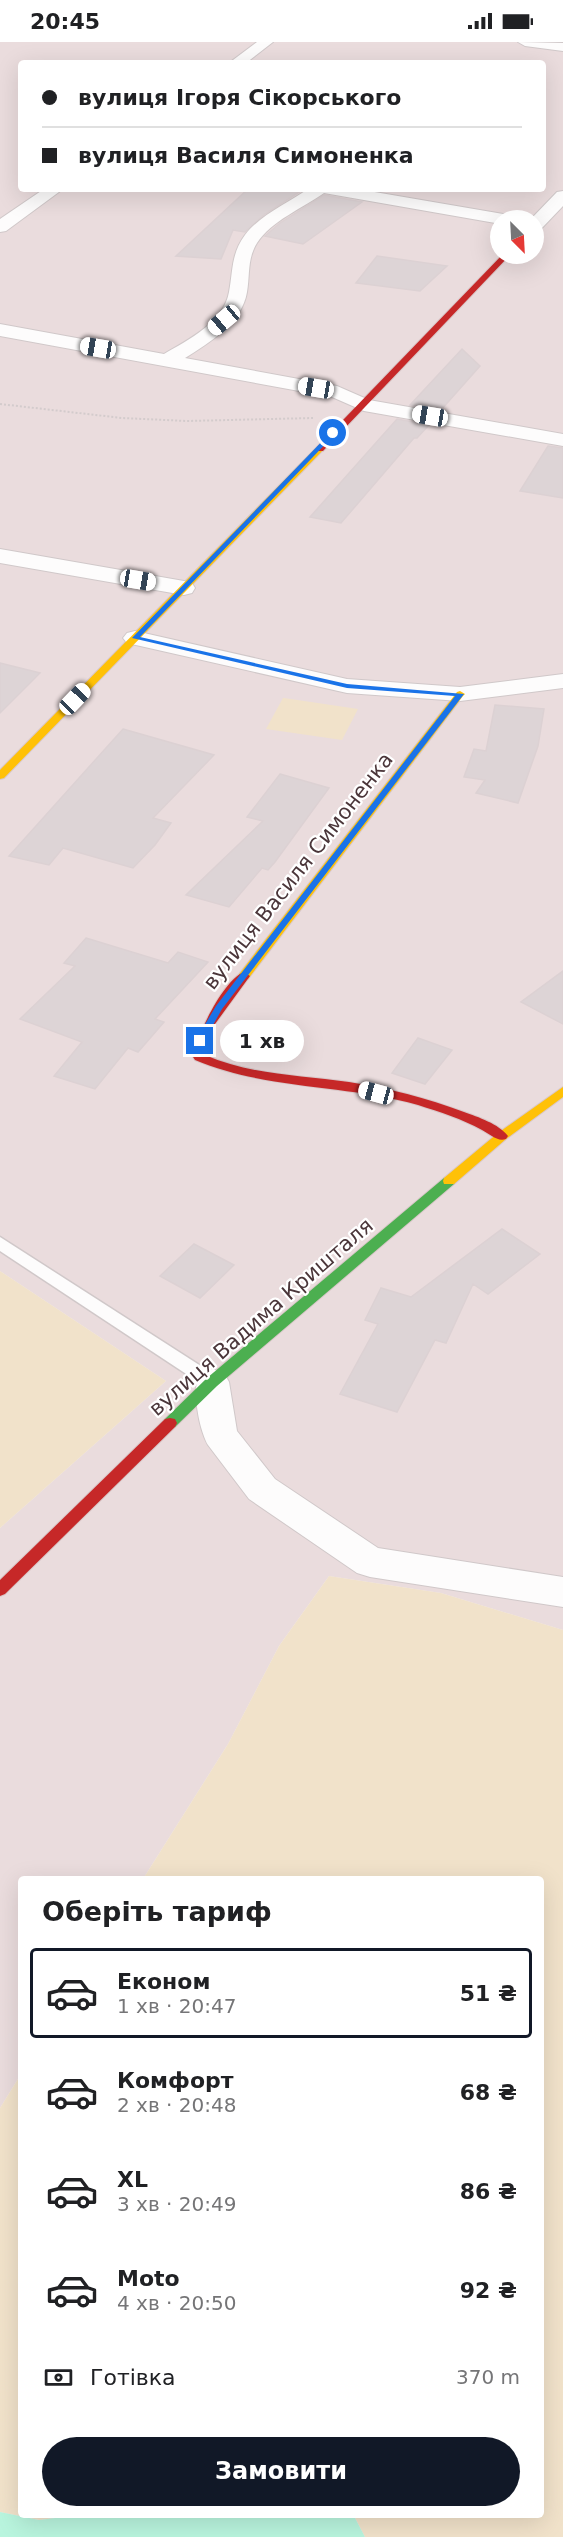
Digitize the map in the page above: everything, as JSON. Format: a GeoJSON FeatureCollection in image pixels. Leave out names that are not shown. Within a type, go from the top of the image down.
{"type":"FeatureCollection","features":[{"type":"Feature","properties":{"kind":"street"},"geometry":{"type":"LineString","coordinates":[[240,60],[266,42]]}},
{"type":"Feature","properties":{"kind":"street"},"geometry":{"type":"LineString","coordinates":[[525,42],[563,49]]}},
{"type":"Feature","properties":{"kind":"street"},"geometry":{"type":"LineString","coordinates":[[549,59],[563,49]]}},
{"type":"Feature","properties":{"kind":"street"},"geometry":{"type":"LineString","coordinates":[[0,227],[51,192]]}},
{"type":"Feature","properties":{"kind":"street"},"geometry":{"type":"LineString","coordinates":[[167,361],[195,345],[224,320],[238,296],[239,261],[253,235],[315,192]]}},
{"type":"Feature","properties":{"kind":"street"},"geometry":{"type":"LineString","coordinates":[[346,192],[490,217]]}},
{"type":"Feature","properties":{"kind":"street"},"geometry":{"type":"LineString","coordinates":[[544,215],[563,196]]}},
{"type":"Feature","properties":{"kind":"street"},"geometry":{"type":"LineString","coordinates":[[0,776],[497,264]]}},
{"type":"Feature","properties":{"kind":"street"},"geometry":{"type":"LineString","coordinates":[[2,332],[337,392],[357,410],[563,440]]}},
{"type":"Feature","properties":{"kind":"street"},"geometry":{"type":"LineString","coordinates":[[0,556],[184,588]]}},
{"type":"Feature","properties":{"kind":"street"},"geometry":{"type":"LineString","coordinates":[[135,638],[347,686],[460,694],[563,681]]}},
{"type":"Feature","properties":{"kind":"street","name":"вулиця Василя Симоненка"},"geometry":{"type":"LineString","coordinates":[[460,694],[219,1008],[200,1041],[199,1057],[222,1070],[254,1078],[314,1081],[355,1087],[485,1124],[502,1136]]}},
{"type":"Feature","properties":{"kind":"street","name":"вулиця Вадима Кришталя"},"geometry":{"type":"LineString","coordinates":[[0,1590],[212,1382],[502,1136],[563,1091]]}},
{"type":"Feature","properties":{"kind":"street"},"geometry":{"type":"LineString","coordinates":[[212,1382],[220,1435],[262,1490],[370,1562],[563,1592]]}},
{"type":"Feature","properties":{"kind":"lane"},"geometry":{"type":"LineString","coordinates":[[0,1243],[212,1382]]}},
{"type":"Feature","properties":{"kind":"path"},"geometry":{"type":"LineString","coordinates":[[0,404],[52,408],[122,418],[187,422],[270,421],[357,410]]}},
{"type":"Feature","properties":{"kind":"shaded area"},"geometry":{"type":"Polygon","coordinates":[[[0,42],[563,42],[563,1630],[441,1593],[329,1576],[279,1646],[228,1744],[145,1876],[18,1876],[18,2079],[0,2108],[0,1528],[166,1381],[0,1271],[0,42]]]}},
{"type":"Feature","properties":{"kind":"shaded area"},"geometry":{"type":"Polygon","coordinates":[[[283,698],[358,709],[342,740],[266,729],[283,698]]]}},
{"type":"Feature","properties":{"kind":"shaded area"},"geometry":{"type":"Polygon","coordinates":[[[0,1271],[166,1381],[0,1528],[0,1271]]]}},
{"type":"Feature","properties":{"kind":"shaded area"},"geometry":{"type":"Polygon","coordinates":[[[329,1576],[441,1593],[563,1630],[563,2537],[365,2537],[355,2518],[544,2518],[544,1876],[145,1876],[228,1744],[279,1646],[329,1576]]]}},
{"type":"Feature","properties":{"kind":"shaded area"},"geometry":{"type":"Polygon","coordinates":[[[18,2079],[18,2516],[0,2512],[0,2108],[18,2079]]]}},
{"type":"Feature","properties":{"kind":"shaded area"},"geometry":{"type":"Polygon","coordinates":[[[0,2512],[18,2516],[18,2518],[39,2520],[55,2518],[355,2518],[365,2537],[0,2537],[0,2512]]]}},
{"type":"Feature","properties":{"kind":"shaded area"},"geometry":{"type":"Polygon","coordinates":[[[29,2518],[55,2518],[39,2520],[29,2518]]]}},
{"type":"Feature","properties":{"kind":"building"},"geometry":{"type":"Polygon","coordinates":[[[245,192],[299,192],[265,214],[245,232],[233,230],[221,259],[176,256],[245,192]]]}},
{"type":"Feature","properties":{"kind":"building"},"geometry":{"type":"Polygon","coordinates":[[[324,195],[362,202],[303,244],[265,236],[280,223],[324,195]]]}},
{"type":"Feature","properties":{"kind":"building"},"geometry":{"type":"Polygon","coordinates":[[[377,256],[447,266],[420,291],[356,283],[377,256]]]}},
{"type":"Feature","properties":{"kind":"building"},"geometry":{"type":"Polygon","coordinates":[[[462,349],[480,366],[441,410],[410,405],[462,349]]]}},
{"type":"Feature","properties":{"kind":"building"},"geometry":{"type":"Polygon","coordinates":[[[397,419],[429,425],[417,438],[414,438],[341,523],[310,517],[397,419]]]}},
{"type":"Feature","properties":{"kind":"building"},"geometry":{"type":"Polygon","coordinates":[[[548,446],[563,448],[563,498],[520,491],[548,446]]]}},
{"type":"Feature","properties":{"kind":"building"},"geometry":{"type":"Polygon","coordinates":[[[0,663],[40,673],[0,713],[0,663]]]}},
{"type":"Feature","properties":{"kind":"building"},"geometry":{"type":"Polygon","coordinates":[[[495,705],[544,709],[538,746],[518,803],[476,793],[485,780],[464,777],[474,749],[486,751],[495,705]]]}},
{"type":"Feature","properties":{"kind":"building"},"geometry":{"type":"Polygon","coordinates":[[[123,729],[214,755],[153,818],[171,823],[155,845],[133,868],[63,848],[49,865],[9,856],[123,729]]]}},
{"type":"Feature","properties":{"kind":"building"},"geometry":{"type":"Polygon","coordinates":[[[280,774],[329,788],[275,862],[268,870],[262,868],[229,907],[186,895],[263,821],[247,817],[280,774]]]}},
{"type":"Feature","properties":{"kind":"building"},"geometry":{"type":"Polygon","coordinates":[[[86,938],[168,963],[178,952],[208,962],[155,1019],[164,1022],[138,1052],[128,1048],[95,1089],[54,1076],[82,1042],[20,1019],[75,966],[64,963],[86,938]]]}},
{"type":"Feature","properties":{"kind":"building"},"geometry":{"type":"Polygon","coordinates":[[[563,971],[563,1024],[521,1002],[563,971]]]}},
{"type":"Feature","properties":{"kind":"building"},"geometry":{"type":"Polygon","coordinates":[[[418,1038],[452,1050],[425,1084],[392,1073],[418,1038]]]}},
{"type":"Feature","properties":{"kind":"building"},"geometry":{"type":"Polygon","coordinates":[[[502,1229],[540,1254],[488,1294],[473,1284],[446,1343],[435,1340],[397,1412],[340,1394],[378,1324],[365,1320],[381,1288],[411,1297],[502,1229]]]}},
{"type":"Feature","properties":{"kind":"building"},"geometry":{"type":"Polygon","coordinates":[[[194,1244],[234,1265],[200,1298],[160,1276],[194,1244]]]}},
{"type":"Feature","properties":{"kind":"traffic: fast"},"geometry":{"type":"LineString","coordinates":[[170,1423],[212,1382],[449,1181]]}},
{"type":"Feature","properties":{"kind":"traffic: slow"},"geometry":{"type":"LineString","coordinates":[[0,776],[320,449]]}},
{"type":"Feature","properties":{"kind":"traffic: slow"},"geometry":{"type":"LineString","coordinates":[[244,976],[460,694]]}},
{"type":"Feature","properties":{"kind":"traffic: slow"},"geometry":{"type":"LineString","coordinates":[[449,1181],[502,1136],[563,1091]]}},
{"type":"Feature","properties":{"kind":"traffic: jam"},"geometry":{"type":"LineString","coordinates":[[320,449],[497,264]]}},
{"type":"Feature","properties":{"kind":"traffic: jam"},"geometry":{"type":"LineString","coordinates":[[244,976],[209,1024],[199,1057],[248,1073],[352,1087],[397,1096],[466,1117],[502,1136]]}},
{"type":"Feature","properties":{"kind":"traffic: jam"},"geometry":{"type":"LineString","coordinates":[[0,1590],[170,1423]]}},
{"type":"Feature","properties":{"kind":"route"},"geometry":{"type":"LineString","coordinates":[[200,1041],[219,1008],[460,694],[347,686],[135,638],[333,433]]}}]}
